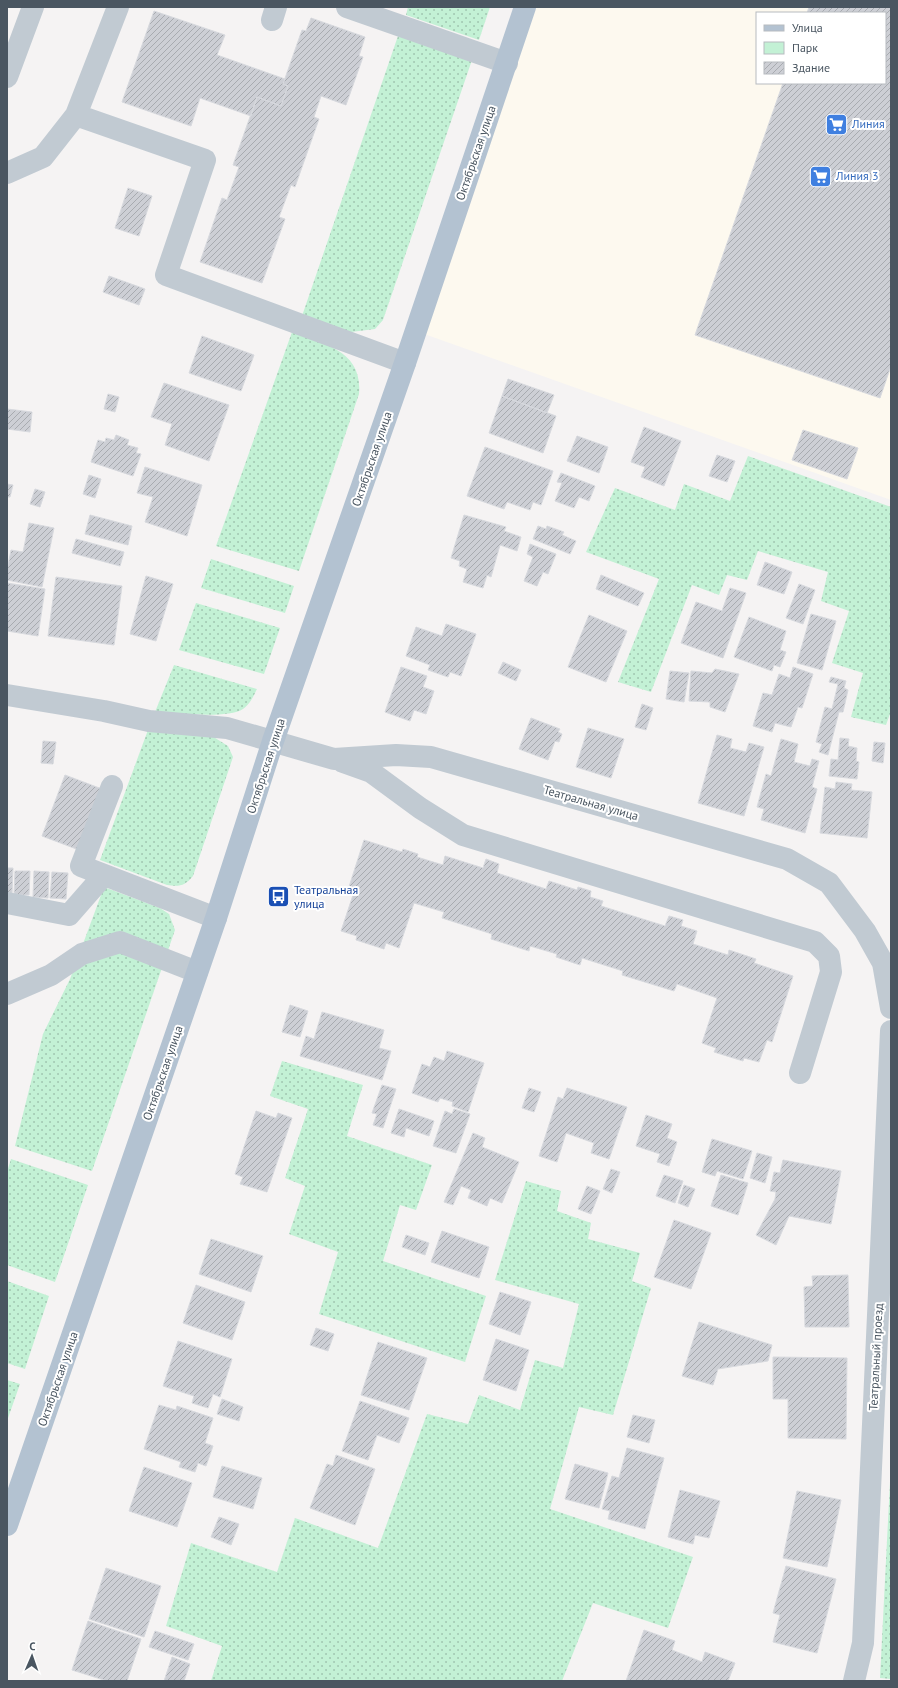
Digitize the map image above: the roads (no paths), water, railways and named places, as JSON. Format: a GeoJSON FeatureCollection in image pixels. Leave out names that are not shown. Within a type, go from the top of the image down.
{"type":"FeatureCollection","features":[{"type":"Feature","properties":{"kind":"main road","name":"Октябрьская улица"},"geometry":{"type":"LineString","coordinates":[[7,1525],[216,918],[274,740],[405,363],[525,7]]}},
{"type":"Feature","properties":{"kind":"street"},"geometry":{"type":"LineString","coordinates":[[7,77],[33,7]]}},
{"type":"Feature","properties":{"kind":"street"},"geometry":{"type":"LineString","coordinates":[[7,173],[43,157],[76,115],[118,7]]}},
{"type":"Feature","properties":{"kind":"street"},"geometry":{"type":"LineString","coordinates":[[347,7],[507,63]]}},
{"type":"Feature","properties":{"kind":"street"},"geometry":{"type":"LineString","coordinates":[[76,115],[205,160],[166,275],[405,363]]}},
{"type":"Feature","properties":{"kind":"street","name":"Театральная улица"},"geometry":{"type":"LineString","coordinates":[[7,696],[104,711],[149,721],[227,728],[274,740],[334,759],[396,756],[431,757],[787,859],[829,883],[865,931],[887,964]]}},
{"type":"Feature","properties":{"kind":"street"},"geometry":{"type":"LineString","coordinates":[[334,759],[371,772],[420,808],[463,835],[815,942],[829,956],[831,972],[800,1073]]}},
{"type":"Feature","properties":{"kind":"street"},"geometry":{"type":"LineString","coordinates":[[112,786],[81,866],[216,918]]}},
{"type":"Feature","properties":{"kind":"street"},"geometry":{"type":"LineString","coordinates":[[7,903],[69,914],[104,875]]}},
{"type":"Feature","properties":{"kind":"street"},"geometry":{"type":"LineString","coordinates":[[7,994],[51,975],[82,954],[120,942],[197,972]]}},
{"type":"Feature","properties":{"kind":"street"},"geometry":{"type":"LineString","coordinates":[[887,964],[891,1008]]}},
{"type":"Feature","properties":{"kind":"street","name":"Театральный проезд"},"geometry":{"type":"LineString","coordinates":[[854,1681],[863,1643],[891,1031]]}},
{"type":"Feature","properties":{"kind":"place","name":"Линия"},"geometry":{"type":"Point","coordinates":[836,124]}},
{"type":"Feature","properties":{"kind":"place","name":"Линия 3"},"geometry":{"type":"Point","coordinates":[821,176]}},
{"type":"Feature","properties":{"kind":"place","name":"Театральная улица"},"geometry":{"type":"Point","coordinates":[279,897]}}]}
